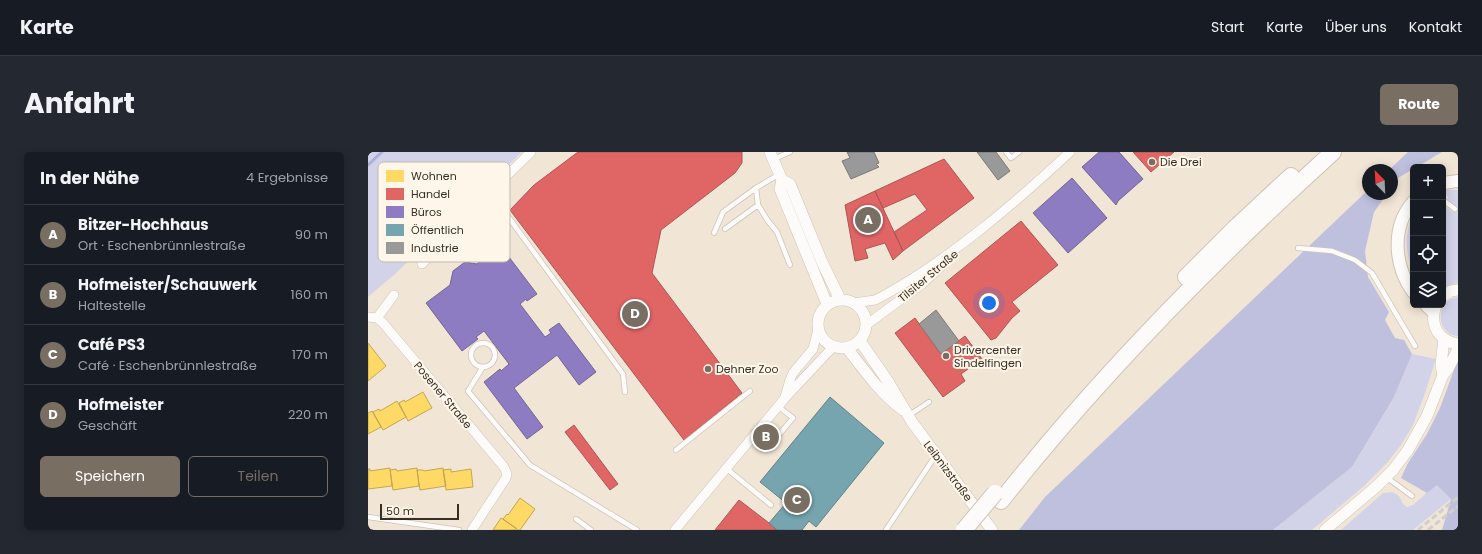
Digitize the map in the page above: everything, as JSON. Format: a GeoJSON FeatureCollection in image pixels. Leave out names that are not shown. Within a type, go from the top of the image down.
{"type":"FeatureCollection","features":[{"type":"Feature","properties":{"kind":"highway"},"geometry":{"type":"LineString","coordinates":[[976,530],[998,497],[1009,474],[1137,328],[1214,249],[1317,152]]}},
{"type":"Feature","properties":{"kind":"highway"},"geometry":{"type":"LineString","coordinates":[[964,530],[998,497],[1139,340],[1206,272],[1333,152]]}},
{"type":"Feature","properties":{"kind":"highway"},"geometry":{"type":"LineString","coordinates":[[1306,176],[1346,152]]}},
{"type":"Feature","properties":{"kind":"main road"},"geometry":{"type":"LineString","coordinates":[[1446,183],[1458,181]]}},
{"type":"Feature","properties":{"kind":"main road"},"geometry":{"type":"LineString","coordinates":[[1410,206],[1404,214],[1397,239],[1399,256],[1410,282]]}},
{"type":"Feature","properties":{"kind":"street"},"geometry":{"type":"LineString","coordinates":[[510,172],[531,152]]}},
{"type":"Feature","properties":{"kind":"street","name":"Tilsiter Straße"},"geometry":{"type":"LineString","coordinates":[[866,325],[922,284],[987,224],[1070,152]]}},
{"type":"Feature","properties":{"kind":"street"},"geometry":{"type":"LineString","coordinates":[[771,156],[781,177],[790,184],[822,262],[840,300]]}},
{"type":"Feature","properties":{"kind":"street"},"geometry":{"type":"LineString","coordinates":[[781,177],[780,189],[827,304]]}},
{"type":"Feature","properties":{"kind":"street","name":"Tilsiter Straße"},"geometry":{"type":"LineString","coordinates":[[854,303],[875,300],[900,287],[940,261],[987,224]]}},
{"type":"Feature","properties":{"kind":"street"},"geometry":{"type":"LineString","coordinates":[[1446,294],[1451,291],[1458,290]]}},
{"type":"Feature","properties":{"kind":"street"},"geometry":{"type":"LineString","coordinates":[[373,318],[394,295]]}},
{"type":"Feature","properties":{"kind":"street"},"geometry":{"type":"LineString","coordinates":[[785,398],[793,373],[813,349],[818,329],[819,315],[827,304],[840,300],[848,300],[854,303],[863,312],[866,325],[860,340],[847,348],[833,347],[823,340],[818,329]]}},
{"type":"Feature","properties":{"kind":"street"},"geometry":{"type":"LineString","coordinates":[[1432,308],[1433,322],[1436,331],[1444,339],[1451,343],[1458,344]]}},
{"type":"Feature","properties":{"kind":"street","name":"Posener Straße"},"geometry":{"type":"LineString","coordinates":[[373,318],[383,323],[502,464],[507,474],[502,485],[472,530]]}},
{"type":"Feature","properties":{"kind":"street"},"geometry":{"type":"LineString","coordinates":[[1443,375],[1441,364],[1444,339]]}},
{"type":"Feature","properties":{"kind":"street","name":"Leibnizstraße"},"geometry":{"type":"LineString","coordinates":[[860,340],[890,383],[906,414],[992,530]]}},
{"type":"Feature","properties":{"kind":"street"},"geometry":{"type":"LineString","coordinates":[[675,530],[778,406],[833,347]]}},
{"type":"Feature","properties":{"kind":"street","name":"Leibnizstraße"},"geometry":{"type":"LineString","coordinates":[[847,348],[888,399],[906,414]]}},
{"type":"Feature","properties":{"kind":"street"},"geometry":{"type":"LineString","coordinates":[[1325,530],[1386,477],[1408,450],[1419,432],[1433,403],[1443,375],[1448,370],[1458,349]]}},
{"type":"Feature","properties":{"kind":"lane"},"geometry":{"type":"LineString","coordinates":[[771,156],[790,152]]}},
{"type":"Feature","properties":{"kind":"lane"},"geometry":{"type":"LineString","coordinates":[[1006,152],[1011,158],[1019,152]]}},
{"type":"Feature","properties":{"kind":"lane"},"geometry":{"type":"LineString","coordinates":[[714,233],[723,212],[756,188],[781,177]]}},
{"type":"Feature","properties":{"kind":"lane"},"geometry":{"type":"LineString","coordinates":[[756,188],[758,205],[777,232],[790,265]]}},
{"type":"Feature","properties":{"kind":"lane"},"geometry":{"type":"LineString","coordinates":[[1446,202],[1455,209]]}},
{"type":"Feature","properties":{"kind":"lane"},"geometry":{"type":"LineString","coordinates":[[724,229],[758,205]]}},
{"type":"Feature","properties":{"kind":"lane"},"geometry":{"type":"LineString","coordinates":[[510,219],[623,374],[625,392]]}},
{"type":"Feature","properties":{"kind":"lane"},"geometry":{"type":"LineString","coordinates":[[1298,248],[1332,251],[1355,260],[1372,273],[1415,346]]}},
{"type":"Feature","properties":{"kind":"lane"},"geometry":{"type":"LineString","coordinates":[[483,367],[475,364],[471,357],[471,353],[476,346],[484,343],[491,346],[495,352],[494,360],[490,365],[483,367],[468,391],[530,464],[637,530]]}},
{"type":"Feature","properties":{"kind":"lane"},"geometry":{"type":"LineString","coordinates":[[676,450],[750,391]]}},
{"type":"Feature","properties":{"kind":"lane"},"geometry":{"type":"LineString","coordinates":[[906,414],[929,402]]}},
{"type":"Feature","properties":{"kind":"lane"},"geometry":{"type":"LineString","coordinates":[[772,443],[793,418],[778,406]]}},
{"type":"Feature","properties":{"kind":"lane"},"geometry":{"type":"LineString","coordinates":[[886,530],[936,455]]}},
{"type":"Feature","properties":{"kind":"lane"},"geometry":{"type":"LineString","coordinates":[[727,469],[771,505]]}},
{"type":"Feature","properties":{"kind":"lane"},"geometry":{"type":"LineString","coordinates":[[1386,477],[1412,496]]}},
{"type":"Feature","properties":{"kind":"lane"},"geometry":{"type":"LineString","coordinates":[[368,517],[459,530]]}},
{"type":"Feature","properties":{"kind":"lane"},"geometry":{"type":"LineString","coordinates":[[576,519],[591,530]]}},
{"type":"Feature","properties":{"kind":"shaded area"},"geometry":{"type":"Polygon","coordinates":[[[368,152],[522,152],[510,164],[510,162],[378,162],[378,262],[407,262],[368,297],[368,152]]]}},
{"type":"Feature","properties":{"kind":"shaded area"},"geometry":{"type":"Polygon","coordinates":[[[1408,152],[1442,152],[1422,164],[1410,164],[1410,171],[1398,178],[1398,164],[1395,164],[1408,152]]]}},
{"type":"Feature","properties":{"kind":"shaded area"},"geometry":{"type":"Polygon","coordinates":[[[1446,190],[1458,190],[1458,283],[1446,286],[1446,207],[1453,212],[1457,207],[1449,201],[1446,190]]]}},
{"type":"Feature","properties":{"kind":"shaded area"},"geometry":{"type":"Polygon","coordinates":[[[1362,196],[1362,200],[1383,200],[1374,212],[1365,251],[1368,277],[1389,312],[1385,320],[1395,338],[1404,340],[1412,354],[1394,397],[1352,467],[1273,530],[1019,530],[1045,497],[1362,196]]]}},
{"type":"Feature","properties":{"kind":"shaded area"},"geometry":{"type":"Polygon","coordinates":[[[1410,223],[1410,263],[1407,250],[1408,230],[1410,223]]]}},
{"type":"Feature","properties":{"kind":"shaded area"},"geometry":{"type":"Polygon","coordinates":[[[1458,297],[1458,336],[1450,334],[1442,324],[1442,310],[1443,308],[1446,308],[1446,303],[1450,299],[1458,297]]]}},
{"type":"Feature","properties":{"kind":"shaded area"},"geometry":{"type":"Polygon","coordinates":[[[1412,354],[1436,359],[1413,425],[1401,445],[1387,463],[1364,486],[1312,530],[1273,530],[1352,467],[1394,397],[1412,354]]]}},
{"type":"Feature","properties":{"kind":"shaded area"},"geometry":{"type":"Polygon","coordinates":[[[1458,359],[1458,530],[1442,530],[1451,499],[1437,485],[1427,493],[1401,478],[1408,463],[1427,434],[1440,408],[1458,359]]]}},
{"type":"Feature","properties":{"kind":"shaded area"},"geometry":{"type":"Polygon","coordinates":[[[1437,484],[1451,499],[1413,530],[1341,530],[1383,493],[1393,492],[1399,496],[1403,504],[1407,507],[1413,505],[1437,484]]]}},
{"type":"Feature","properties":{"kind":"building: Wohnen"},"geometry":{"type":"Polygon","coordinates":[[[368,343],[386,366],[368,381],[368,343]]]}},
{"type":"Feature","properties":{"kind":"building: Wohnen"},"geometry":{"type":"Polygon","coordinates":[[[423,392],[432,408],[408,421],[399,403],[404,400],[405,402],[423,392]]]}},
{"type":"Feature","properties":{"kind":"building: Wohnen"},"geometry":{"type":"Polygon","coordinates":[[[397,401],[406,417],[383,430],[373,412],[379,409],[380,411],[397,401]]]}},
{"type":"Feature","properties":{"kind":"building: Wohnen"},"geometry":{"type":"Polygon","coordinates":[[[372,411],[381,427],[368,434],[368,413],[372,411]]]}},
{"type":"Feature","properties":{"kind":"building: Wohnen"},"geometry":{"type":"Polygon","coordinates":[[[390,468],[392,486],[368,489],[368,469],[370,469],[370,471],[390,468]]]}},
{"type":"Feature","properties":{"kind":"building: Wohnen"},"geometry":{"type":"Polygon","coordinates":[[[417,468],[419,486],[393,490],[390,470],[396,469],[397,471],[417,468]]]}},
{"type":"Feature","properties":{"kind":"building: Wohnen"},"geometry":{"type":"Polygon","coordinates":[[[443,468],[446,486],[420,490],[417,470],[424,471],[443,468]]]}},
{"type":"Feature","properties":{"kind":"building: Wohnen"},"geometry":{"type":"Polygon","coordinates":[[[451,469],[451,472],[471,469],[473,487],[446,490],[443,470],[451,469]]]}},
{"type":"Feature","properties":{"kind":"building: Wohnen"},"geometry":{"type":"Polygon","coordinates":[[[520,498],[535,509],[520,530],[518,530],[503,519],[507,514],[508,515],[520,498]]]}},
{"type":"Feature","properties":{"kind":"building: Wohnen"},"geometry":{"type":"Polygon","coordinates":[[[501,518],[516,528],[515,530],[493,530],[501,518]]]}},
{"type":"Feature","properties":{"kind":"building: Handel"},"geometry":{"type":"Polygon","coordinates":[[[578,152],[742,152],[742,163],[735,173],[661,230],[652,273],[742,393],[684,440],[510,210],[534,185],[578,152]]]}},
{"type":"Feature","properties":{"kind":"building: Handel","name":"Die Drei"},"geometry":{"type":"Polygon","coordinates":[[[1133,152],[1174,152],[1151,172],[1133,152]]]}},
{"type":"Feature","properties":{"kind":"building: Handel"},"geometry":{"type":"Polygon","coordinates":[[[944,159],[974,198],[903,251],[894,232],[927,210],[915,194],[883,208],[875,191],[944,159]]]}},
{"type":"Feature","properties":{"kind":"building: Handel"},"geometry":{"type":"Polygon","coordinates":[[[875,191],[903,251],[893,260],[885,243],[865,249],[868,258],[855,261],[845,205],[875,191]]]}},
{"type":"Feature","properties":{"kind":"building: Handel"},"geometry":{"type":"Polygon","coordinates":[[[1021,221],[1058,265],[1012,302],[1020,311],[1012,318],[996,338],[991,340],[945,283],[1021,221]]]}},
{"type":"Feature","properties":{"kind":"building: Handel","name":"Drivercenter Sindelfingen"},"geometry":{"type":"Polygon","coordinates":[[[915,318],[941,354],[965,336],[982,359],[961,374],[965,381],[943,397],[895,333],[915,318]]]}},
{"type":"Feature","properties":{"kind":"building: Handel"},"geometry":{"type":"Polygon","coordinates":[[[574,425],[618,484],[610,490],[565,432],[574,425]]]}},
{"type":"Feature","properties":{"kind":"building: Handel"},"geometry":{"type":"Polygon","coordinates":[[[739,500],[769,523],[777,530],[715,530],[739,500]]]}},
{"type":"Feature","properties":{"kind":"building: Büros"},"geometry":{"type":"Polygon","coordinates":[[[1099,152],[1119,152],[1143,179],[1118,201],[1116,205],[1082,167],[1099,152]]]}},
{"type":"Feature","properties":{"kind":"building: Büros"},"geometry":{"type":"Polygon","coordinates":[[[1072,178],[1107,218],[1068,253],[1033,213],[1072,178]]]}},
{"type":"Feature","properties":{"kind":"building: Büros"},"geometry":{"type":"Polygon","coordinates":[[[510,258],[537,294],[527,301],[526,299],[520,304],[545,337],[551,333],[549,330],[559,323],[596,372],[579,385],[557,355],[514,388],[543,427],[527,439],[484,382],[500,369],[501,371],[509,364],[484,331],[476,337],[478,339],[462,351],[426,303],[450,285],[453,271],[465,262],[477,264],[479,262],[510,262],[510,258]]]}},
{"type":"Feature","properties":{"kind":"building: Öffentlich"},"geometry":{"type":"Polygon","coordinates":[[[830,397],[884,443],[816,527],[809,521],[802,530],[777,530],[769,523],[786,503],[760,482],[830,397]]]}},
{"type":"Feature","properties":{"kind":"building: Industrie"},"geometry":{"type":"Polygon","coordinates":[[[847,152],[874,152],[879,163],[876,164],[879,167],[851,179],[842,161],[850,158],[847,152]]]}},
{"type":"Feature","properties":{"kind":"building: Industrie"},"geometry":{"type":"Polygon","coordinates":[[[977,152],[996,152],[1010,171],[998,180],[977,152]]]}},
{"type":"Feature","properties":{"kind":"building: Industrie"},"geometry":{"type":"Polygon","coordinates":[[[936,310],[959,341],[941,354],[919,324],[936,310]]]}},
{"type":"Feature","properties":{"kind":"waterway"},"geometry":{"type":"LineString","coordinates":[[368,165],[382,152]]}},
{"type":"Feature","properties":{"kind":"railway"},"geometry":{"type":"LineString","coordinates":[[1418,530],[1458,497]]}},
{"type":"Feature","properties":{"kind":"railway"},"geometry":{"type":"LineString","coordinates":[[1428,530],[1458,506]]}},
{"type":"Feature","properties":{"kind":"place","name":"Die Drei"},"geometry":{"type":"Point","coordinates":[1152,162]}},
{"type":"Feature","properties":{"kind":"place","name":"Bitzer-Hochhaus"},"geometry":{"type":"Point","coordinates":[868,220]}},
{"type":"Feature","properties":{"kind":"place","name":"Hofmeister"},"geometry":{"type":"Point","coordinates":[635,314]}},
{"type":"Feature","properties":{"kind":"place","name":"Drivercenter Sindelfingen"},"geometry":{"type":"Point","coordinates":[946,356]}},
{"type":"Feature","properties":{"kind":"place","name":"Dehner Zoo"},"geometry":{"type":"Point","coordinates":[708,369]}},
{"type":"Feature","properties":{"kind":"place","name":"Hofmeister/Schauwerk"},"geometry":{"type":"Point","coordinates":[766,437]}},
{"type":"Feature","properties":{"kind":"place","name":"Café PS3"},"geometry":{"type":"Point","coordinates":[797,500]}}]}
